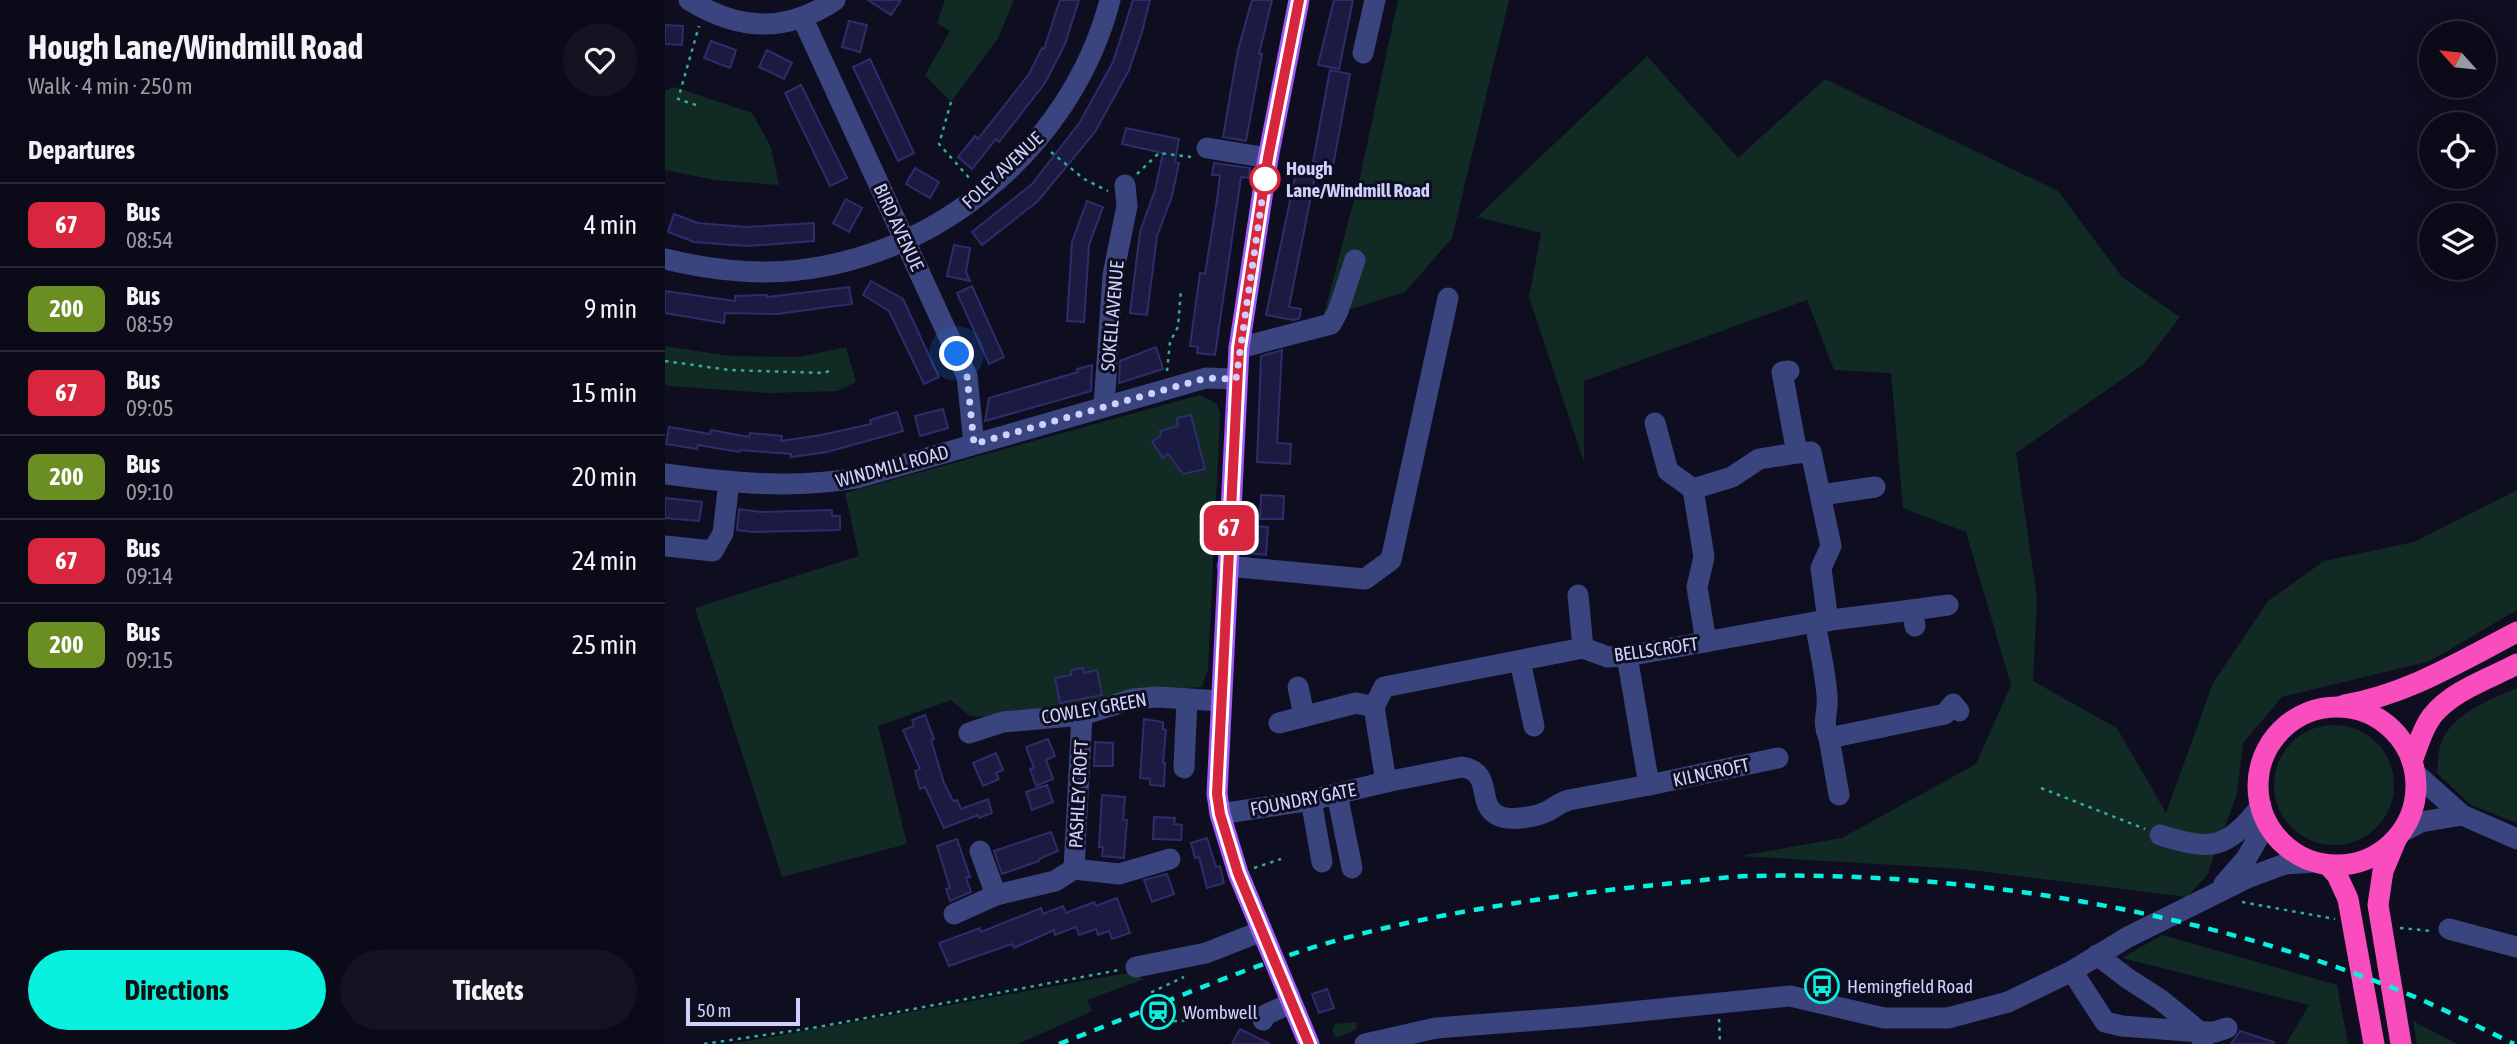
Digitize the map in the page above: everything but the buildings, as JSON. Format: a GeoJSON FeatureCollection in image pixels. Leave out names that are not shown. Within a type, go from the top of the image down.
{"type":"FeatureCollection","features":[{"type":"Feature","properties":{"kind":"highway"},"geometry":{"type":"LineString","coordinates":[[2400,835],[2366,860],[2347,865],[2321,863],[2286,847],[2264,814],[2258,788],[2260,768],[2267,750],[2278,734],[2309,713],[2394,692],[2429,678],[2517,632]]}},
{"type":"Feature","properties":{"kind":"highway"},"geometry":{"type":"LineString","coordinates":[[2401,1044],[2378,905],[2383,870],[2414,804],[2414,767],[2424,730],[2441,706],[2453,696],[2517,664]]}},
{"type":"Feature","properties":{"kind":"highway"},"geometry":{"type":"LineString","coordinates":[[2328,708],[2346,708],[2379,719],[2404,745],[2414,767]]}},
{"type":"Feature","properties":{"kind":"highway"},"geometry":{"type":"LineString","coordinates":[[2321,863],[2344,888],[2351,912],[2374,1044]]}},
{"type":"Feature","properties":{"kind":"main road"},"geometry":{"type":"LineString","coordinates":[[1299,0],[1268,158],[1239,348],[1217,794],[1220,814],[1238,873],[1309,1044]]}},
{"type":"Feature","properties":{"kind":"street"},"geometry":{"type":"LineString","coordinates":[[696,5],[736,22],[754,25],[802,17],[835,0]]}},
{"type":"Feature","properties":{"kind":"street","name":"FOLEY AVENUE"},"geometry":{"type":"LineString","coordinates":[[665,259],[731,270],[778,271],[826,265],[906,241],[944,221],[982,193],[1037,140],[1066,100],[1083,70],[1110,0]]}},
{"type":"Feature","properties":{"kind":"street"},"geometry":{"type":"LineString","coordinates":[[1363,53],[1375,0]]}},
{"type":"Feature","properties":{"kind":"street","name":"BIRD AVENUE"},"geometry":{"type":"LineString","coordinates":[[802,17],[967,376],[974,444]]}},
{"type":"Feature","properties":{"kind":"street"},"geometry":{"type":"LineString","coordinates":[[1207,148],[1268,158]]}},
{"type":"Feature","properties":{"kind":"street","name":"SOKELL AVENUE"},"geometry":{"type":"LineString","coordinates":[[1104,406],[1113,275],[1127,206],[1125,185]]}},
{"type":"Feature","properties":{"kind":"street"},"geometry":{"type":"LineString","coordinates":[[1239,348],[1331,324],[1355,260]]}},
{"type":"Feature","properties":{"kind":"street"},"geometry":{"type":"LineString","coordinates":[[1227,566],[1365,579],[1391,560],[1448,298]]}},
{"type":"Feature","properties":{"kind":"street"},"geometry":{"type":"LineString","coordinates":[[1789,371],[1782,372],[1797,453]]}},
{"type":"Feature","properties":{"kind":"street","name":"WINDMILL ROAD"},"geometry":{"type":"LineString","coordinates":[[665,474],[729,482],[820,484],[857,478],[1206,378],[1236,379]]}},
{"type":"Feature","properties":{"kind":"street"},"geometry":{"type":"LineString","coordinates":[[1655,423],[1668,471],[1693,489],[1704,557],[1697,587],[1706,642]]}},
{"type":"Feature","properties":{"kind":"street"},"geometry":{"type":"LineString","coordinates":[[1693,489],[1732,477],[1759,458],[1811,452],[1831,546],[1821,568],[1821,622],[1828,705],[1824,726],[1829,738],[1839,795]]}},
{"type":"Feature","properties":{"kind":"street"},"geometry":{"type":"LineString","coordinates":[[665,547],[713,551],[723,534],[729,482]]}},
{"type":"Feature","properties":{"kind":"street"},"geometry":{"type":"LineString","coordinates":[[1821,495],[1875,486]]}},
{"type":"Feature","properties":{"kind":"street"},"geometry":{"type":"LineString","coordinates":[[1578,595],[1583,648]]}},
{"type":"Feature","properties":{"kind":"street","name":"BELLSCROFT"},"geometry":{"type":"LineString","coordinates":[[1374,707],[1384,687],[1583,648],[1608,657],[1627,656],[1821,622],[1913,618],[1948,605]]}},
{"type":"Feature","properties":{"kind":"street","name":"KILNCROFT"},"geometry":{"type":"LineString","coordinates":[[1627,656],[1649,785],[1778,758]]}},
{"type":"Feature","properties":{"kind":"street"},"geometry":{"type":"LineString","coordinates":[[1520,661],[1534,726]]}},
{"type":"Feature","properties":{"kind":"street"},"geometry":{"type":"LineString","coordinates":[[1298,687],[1304,715]]}},
{"type":"Feature","properties":{"kind":"street","name":"COWLEY GREEN"},"geometry":{"type":"LineString","coordinates":[[969,733],[1003,722],[1082,715],[1133,699],[1158,697],[1221,701]]}},
{"type":"Feature","properties":{"kind":"street"},"geometry":{"type":"LineString","coordinates":[[1184,768],[1187,699]]}},
{"type":"Feature","properties":{"kind":"street"},"geometry":{"type":"LineString","coordinates":[[1279,723],[1356,703],[1374,707],[1386,782]]}},
{"type":"Feature","properties":{"kind":"street"},"geometry":{"type":"LineString","coordinates":[[1829,738],[1945,714],[1953,704],[1959,711]]}},
{"type":"Feature","properties":{"kind":"street","name":"PASHLEY CROFT"},"geometry":{"type":"LineString","coordinates":[[954,914],[996,895],[1055,881],[1074,869],[1082,715]]}},
{"type":"Feature","properties":{"kind":"street","name":"FOUNDRY GATE"},"geometry":{"type":"LineString","coordinates":[[1220,814],[1311,800],[1462,767],[1469,768],[1481,779],[1489,808],[1495,815],[1504,818],[1541,813],[1564,801],[1649,785]]}},
{"type":"Feature","properties":{"kind":"street"},"geometry":{"type":"LineString","coordinates":[[2414,767],[2462,815],[2517,839]]}},
{"type":"Feature","properties":{"kind":"street"},"geometry":{"type":"LineString","coordinates":[[1337,794],[1352,868]]}},
{"type":"Feature","properties":{"kind":"street"},"geometry":{"type":"LineString","coordinates":[[1311,800],[1322,862]]}},
{"type":"Feature","properties":{"kind":"street"},"geometry":{"type":"LineString","coordinates":[[2160,835],[2191,844],[2211,845],[2236,834],[2264,814]]}},
{"type":"Feature","properties":{"kind":"street"},"geometry":{"type":"LineString","coordinates":[[2217,890],[2246,859],[2264,814]]}},
{"type":"Feature","properties":{"kind":"street"},"geometry":{"type":"LineString","coordinates":[[2400,835],[2421,822],[2462,815]]}},
{"type":"Feature","properties":{"kind":"street"},"geometry":{"type":"LineString","coordinates":[[2211,845],[2217,890]]}},
{"type":"Feature","properties":{"kind":"street"},"geometry":{"type":"LineString","coordinates":[[980,851],[996,895]]}},
{"type":"Feature","properties":{"kind":"street"},"geometry":{"type":"LineString","coordinates":[[1074,869],[1119,874],[1170,859]]}},
{"type":"Feature","properties":{"kind":"street"},"geometry":{"type":"LineString","coordinates":[[1365,1044],[1436,1028],[1790,996],[1884,1018],[1948,1018],[2008,1002],[2072,971],[2128,937],[2217,890],[2273,867],[2321,863]]}},
{"type":"Feature","properties":{"kind":"street"},"geometry":{"type":"LineString","coordinates":[[2449,929],[2517,947]]}},
{"type":"Feature","properties":{"kind":"street"},"geometry":{"type":"LineString","coordinates":[[1136,967],[1206,953],[1263,935]]}},
{"type":"Feature","properties":{"kind":"street"},"geometry":{"type":"LineString","coordinates":[[2098,955],[2161,1000],[2202,1038]]}},
{"type":"Feature","properties":{"kind":"street"},"geometry":{"type":"LineString","coordinates":[[2072,971],[2105,1022],[2202,1038],[2227,1028]]}},
{"type":"Feature","properties":{"kind":"street"},"geometry":{"type":"LineString","coordinates":[[1261,1012],[1265,1015],[1290,999]]}},
{"type":"Feature","properties":{"kind":"path"},"geometry":{"type":"LineString","coordinates":[[696,5],[678,99],[696,105]]}},
{"type":"Feature","properties":{"kind":"path"},"geometry":{"type":"LineString","coordinates":[[951,102],[939,144],[982,193]]}},
{"type":"Feature","properties":{"kind":"path"},"geometry":{"type":"LineString","coordinates":[[1037,140],[1084,179],[1110,192],[1125,185],[1159,153],[1199,158],[1207,148]]}},
{"type":"Feature","properties":{"kind":"path"},"geometry":{"type":"LineString","coordinates":[[1165,389],[1170,342],[1178,327],[1181,289]]}},
{"type":"Feature","properties":{"kind":"path"},"geometry":{"type":"LineString","coordinates":[[665,361],[729,370],[829,371]]}},
{"type":"Feature","properties":{"kind":"path"},"geometry":{"type":"LineString","coordinates":[[2041,788],[2160,835]]}},
{"type":"Feature","properties":{"kind":"path"},"geometry":{"type":"LineString","coordinates":[[1238,873],[1281,859]]}},
{"type":"Feature","properties":{"kind":"path"},"geometry":{"type":"LineString","coordinates":[[704,1044],[818,1027],[1136,967]]}},
{"type":"Feature","properties":{"kind":"path"},"geometry":{"type":"LineString","coordinates":[[1718,1002],[1720,1044]]}},
{"type":"Feature","properties":{"kind":"path"},"geometry":{"type":"LineString","coordinates":[[1148,1023],[1261,1012]]}},
{"type":"Feature","properties":{"kind":"green space"},"geometry":{"type":"Polygon","coordinates":[[[945,0],[1014,0],[998,38],[951,102],[925,75],[950,31],[937,23],[945,0]]]}},
{"type":"Feature","properties":{"kind":"green space"},"geometry":{"type":"Polygon","coordinates":[[[1398,0],[1509,0],[1452,238],[1405,292],[1323,318],[1361,173],[1398,0]]]}},
{"type":"Feature","properties":{"kind":"green space"},"geometry":{"type":"Polygon","coordinates":[[[1647,56],[1738,158],[1825,79],[2058,191],[2122,277],[2180,317],[2144,364],[2016,453],[2037,598],[2033,681],[2117,728],[2166,813],[2213,683],[2268,601],[2324,561],[2414,542],[2517,490],[2517,610],[2430,661],[2282,697],[2243,743],[2237,794],[2207,875],[2187,897],[1963,869],[1740,856],[1842,838],[1976,764],[2011,685],[1966,532],[1903,508],[1891,373],[1834,370],[1807,300],[1584,381],[1584,462],[1529,297],[1541,233],[1477,217],[1647,56]]]}},
{"type":"Feature","properties":{"kind":"green space"},"geometry":{"type":"Polygon","coordinates":[[[674,87],[752,113],[771,147],[779,185],[715,180],[665,170],[665,91],[674,87]]]}},
{"type":"Feature","properties":{"kind":"green space"},"geometry":{"type":"Polygon","coordinates":[[[665,346],[730,356],[799,357],[846,347],[856,382],[837,391],[768,393],[665,385],[665,346]]]}},
{"type":"Feature","properties":{"kind":"green space"},"geometry":{"type":"Polygon","coordinates":[[[1200,395],[1217,404],[1220,414],[1208,670],[1202,687],[1129,691],[1083,706],[988,717],[970,716],[951,700],[878,726],[907,844],[782,877],[695,608],[859,556],[845,493],[1200,395]]]}},
{"type":"Feature","properties":{"kind":"green space"},"geometry":{"type":"Polygon","coordinates":[[[2517,688],[2517,823],[2471,805],[2437,773],[2440,746],[2452,725],[2472,710],[2517,688]]]}},
{"type":"Feature","properties":{"kind":"green space"},"geometry":{"type":"Polygon","coordinates":[[[2334,725],[2357,730],[2376,743],[2389,762],[2394,785],[2389,808],[2376,827],[2357,840],[2334,845],[2311,840],[2292,827],[2279,808],[2274,785],[2279,762],[2292,743],[2311,730],[2334,725]]]}},
{"type":"Feature","properties":{"kind":"green space"},"geometry":{"type":"Polygon","coordinates":[[[2162,935],[2337,985],[2348,1044],[2286,1044],[2309,1005],[2122,958],[2162,935]]]}},
{"type":"Feature","properties":{"kind":"green space"},"geometry":{"type":"Polygon","coordinates":[[[1128,973],[1144,979],[1087,1000],[1092,1011],[1018,1044],[731,1044],[1128,973]]]}},
{"type":"Feature","properties":{"kind":"green space"},"geometry":{"type":"Polygon","coordinates":[[[2413,1021],[2457,1044],[2417,1044],[2413,1021]]]}},
{"type":"Feature","properties":{"kind":"green space"},"geometry":{"type":"Polygon","coordinates":[[[1356,1022],[1357,1029],[1336,1038],[1332,1030],[1335,1024],[1356,1022]]]}},
{"type":"Feature","properties":{"kind":"railway"},"geometry":{"type":"LineString","coordinates":[[1059,1044],[1255,967],[1321,945],[1400,924],[1554,897],[1753,876],[1912,880],[2073,900],[2153,916],[2232,935],[2383,984],[2514,1044]]}},
{"type":"Feature","properties":{"kind":"bus line","name":"67"},"geometry":{"type":"LineString","coordinates":[[1299,0],[1268,158],[1239,348],[1217,794],[1220,814],[1238,873],[1309,1044]]}},
{"type":"Feature","properties":{"kind":"place","name":"Hough Lane/Windmill Road"},"geometry":{"type":"Point","coordinates":[1265,179]}},
{"type":"Feature","properties":{"kind":"place","name":"Hemingfield Road"},"geometry":{"type":"Point","coordinates":[1822,986]}},
{"type":"Feature","properties":{"kind":"place","name":"Wombwell"},"geometry":{"type":"Point","coordinates":[1158,1012]}},
{"type":"Feature","properties":{"kind":"route"},"geometry":{"type":"LineString","coordinates":[[957,354],[967,376],[974,444],[1206,378],[1236,379],[1265,179]]}}]}
